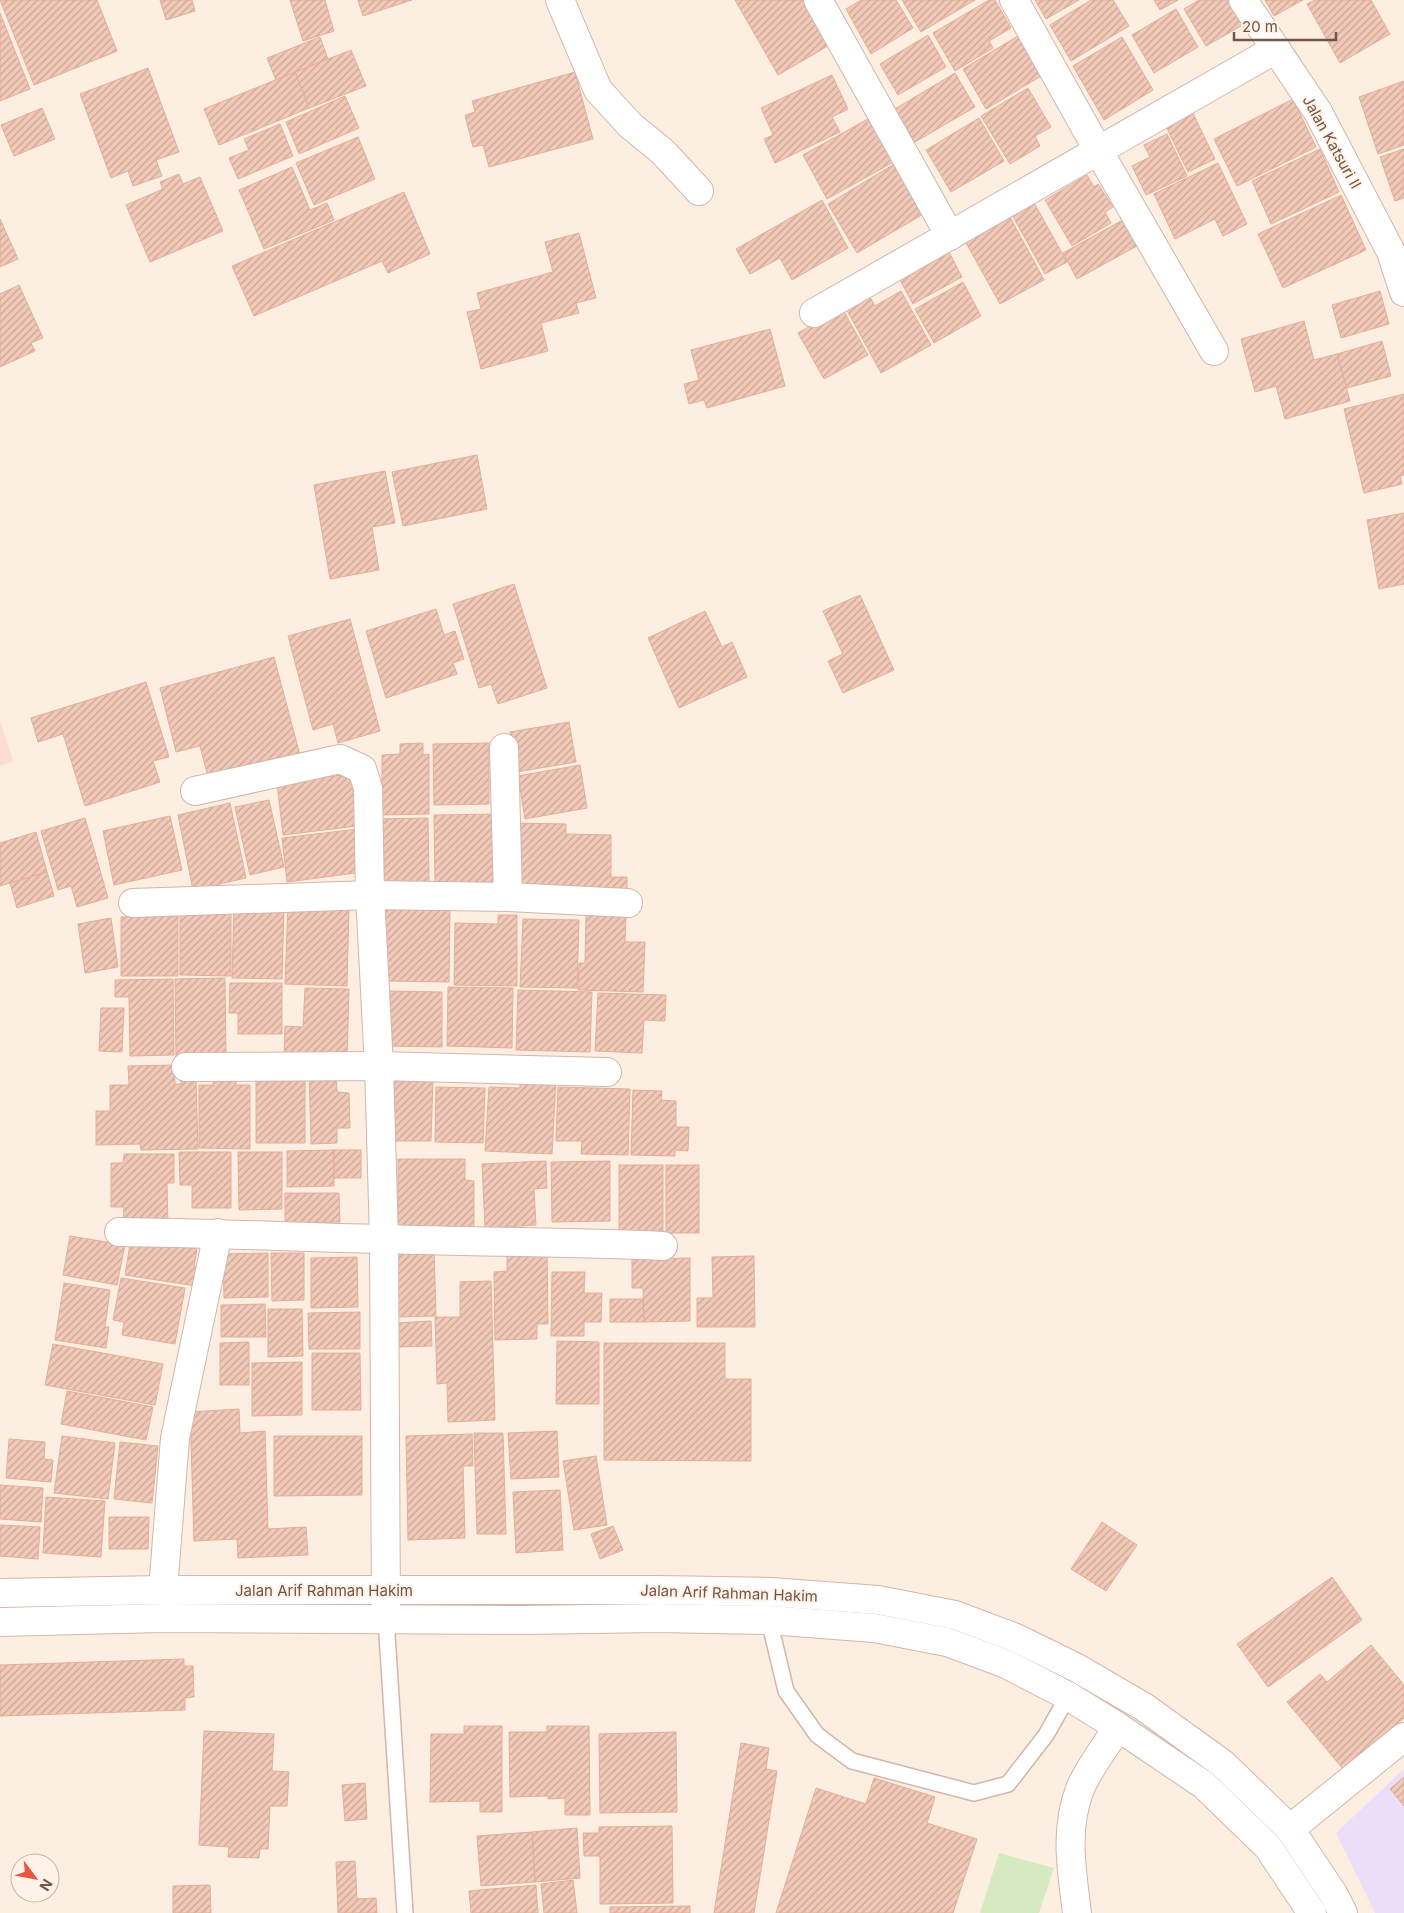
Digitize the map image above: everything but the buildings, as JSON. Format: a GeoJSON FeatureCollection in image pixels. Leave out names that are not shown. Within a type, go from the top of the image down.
{"type":"FeatureCollection","features":[{"type":"Feature","properties":{"kind":"street"},"geometry":{"type":"LineString","coordinates":[[560,0],[598,90],[630,125],[663,152],[699,191]]}},
{"type":"Feature","properties":{"kind":"street"},"geometry":{"type":"LineString","coordinates":[[818,0],[950,236]]}},
{"type":"Feature","properties":{"kind":"street"},"geometry":{"type":"LineString","coordinates":[[1014,0],[1214,351]]}},
{"type":"Feature","properties":{"kind":"street","name":"Jalan Katsuri II"},"geometry":{"type":"LineString","coordinates":[[1243,0],[1318,112],[1391,252],[1404,292]]}},
{"type":"Feature","properties":{"kind":"street"},"geometry":{"type":"LineString","coordinates":[[814,313],[1276,49]]}},
{"type":"Feature","properties":{"kind":"street"},"geometry":{"type":"LineString","coordinates":[[504,748],[508,897]]}},
{"type":"Feature","properties":{"kind":"street"},"geometry":{"type":"LineString","coordinates":[[195,791],[340,759],[362,769],[368,788],[370,895],[379,1066],[384,1239],[386,1619]]}},
{"type":"Feature","properties":{"kind":"street"},"geometry":{"type":"LineString","coordinates":[[132,903],[370,895],[508,897],[628,903]]}},
{"type":"Feature","properties":{"kind":"street"},"geometry":{"type":"LineString","coordinates":[[186,1067],[379,1066],[607,1072]]}},
{"type":"Feature","properties":{"kind":"street"},"geometry":{"type":"LineString","coordinates":[[119,1232],[218,1233],[663,1246]]}},
{"type":"Feature","properties":{"kind":"street"},"geometry":{"type":"LineString","coordinates":[[163,1590],[175,1438],[218,1233]]}},
{"type":"Feature","properties":{"kind":"street","name":"Jalan Arif Rahman Hakim"},"geometry":{"type":"LineString","coordinates":[[0,1594],[163,1590],[658,1590],[771,1592],[878,1600],[954,1615],[1016,1638],[1077,1668],[1144,1707],[1223,1764],[1290,1829],[1334,1895],[1343,1913]]}},
{"type":"Feature","properties":{"kind":"street","name":"Jalan Arif Rahman Hakim"},"geometry":{"type":"LineString","coordinates":[[0,1622],[164,1618],[524,1620],[657,1618],[769,1620],[874,1628],[947,1642],[1006,1664],[1068,1696],[1204,1785],[1268,1847],[1312,1913]]}},
{"type":"Feature","properties":{"kind":"street"},"geometry":{"type":"LineString","coordinates":[[1077,1913],[1069,1852],[1070,1820],[1080,1787],[1118,1727]]}},
{"type":"Feature","properties":{"kind":"street"},"geometry":{"type":"LineString","coordinates":[[1268,1847],[1404,1738]]}},
{"type":"Feature","properties":{"kind":"lane"},"geometry":{"type":"LineString","coordinates":[[386,1619],[405,1913]]}},
{"type":"Feature","properties":{"kind":"lane"},"geometry":{"type":"LineString","coordinates":[[769,1620],[786,1691],[817,1735],[852,1761],[974,1793],[1008,1784],[1046,1735],[1068,1696]]}},
{"type":"Feature","properties":{"kind":"shaded area"},"geometry":{"type":"Polygon","coordinates":[[[0,721],[13,761],[0,766],[0,721]]]}},
{"type":"Feature","properties":{"kind":"shaded area"},"geometry":{"type":"Polygon","coordinates":[[[1404,1769],[1404,1913],[1375,1913],[1336,1833],[1404,1769]]]}},
{"type":"Feature","properties":{"kind":"green space"},"geometry":{"type":"Polygon","coordinates":[[[999,1853],[1054,1868],[1039,1913],[980,1913],[999,1853]]]}}]}
